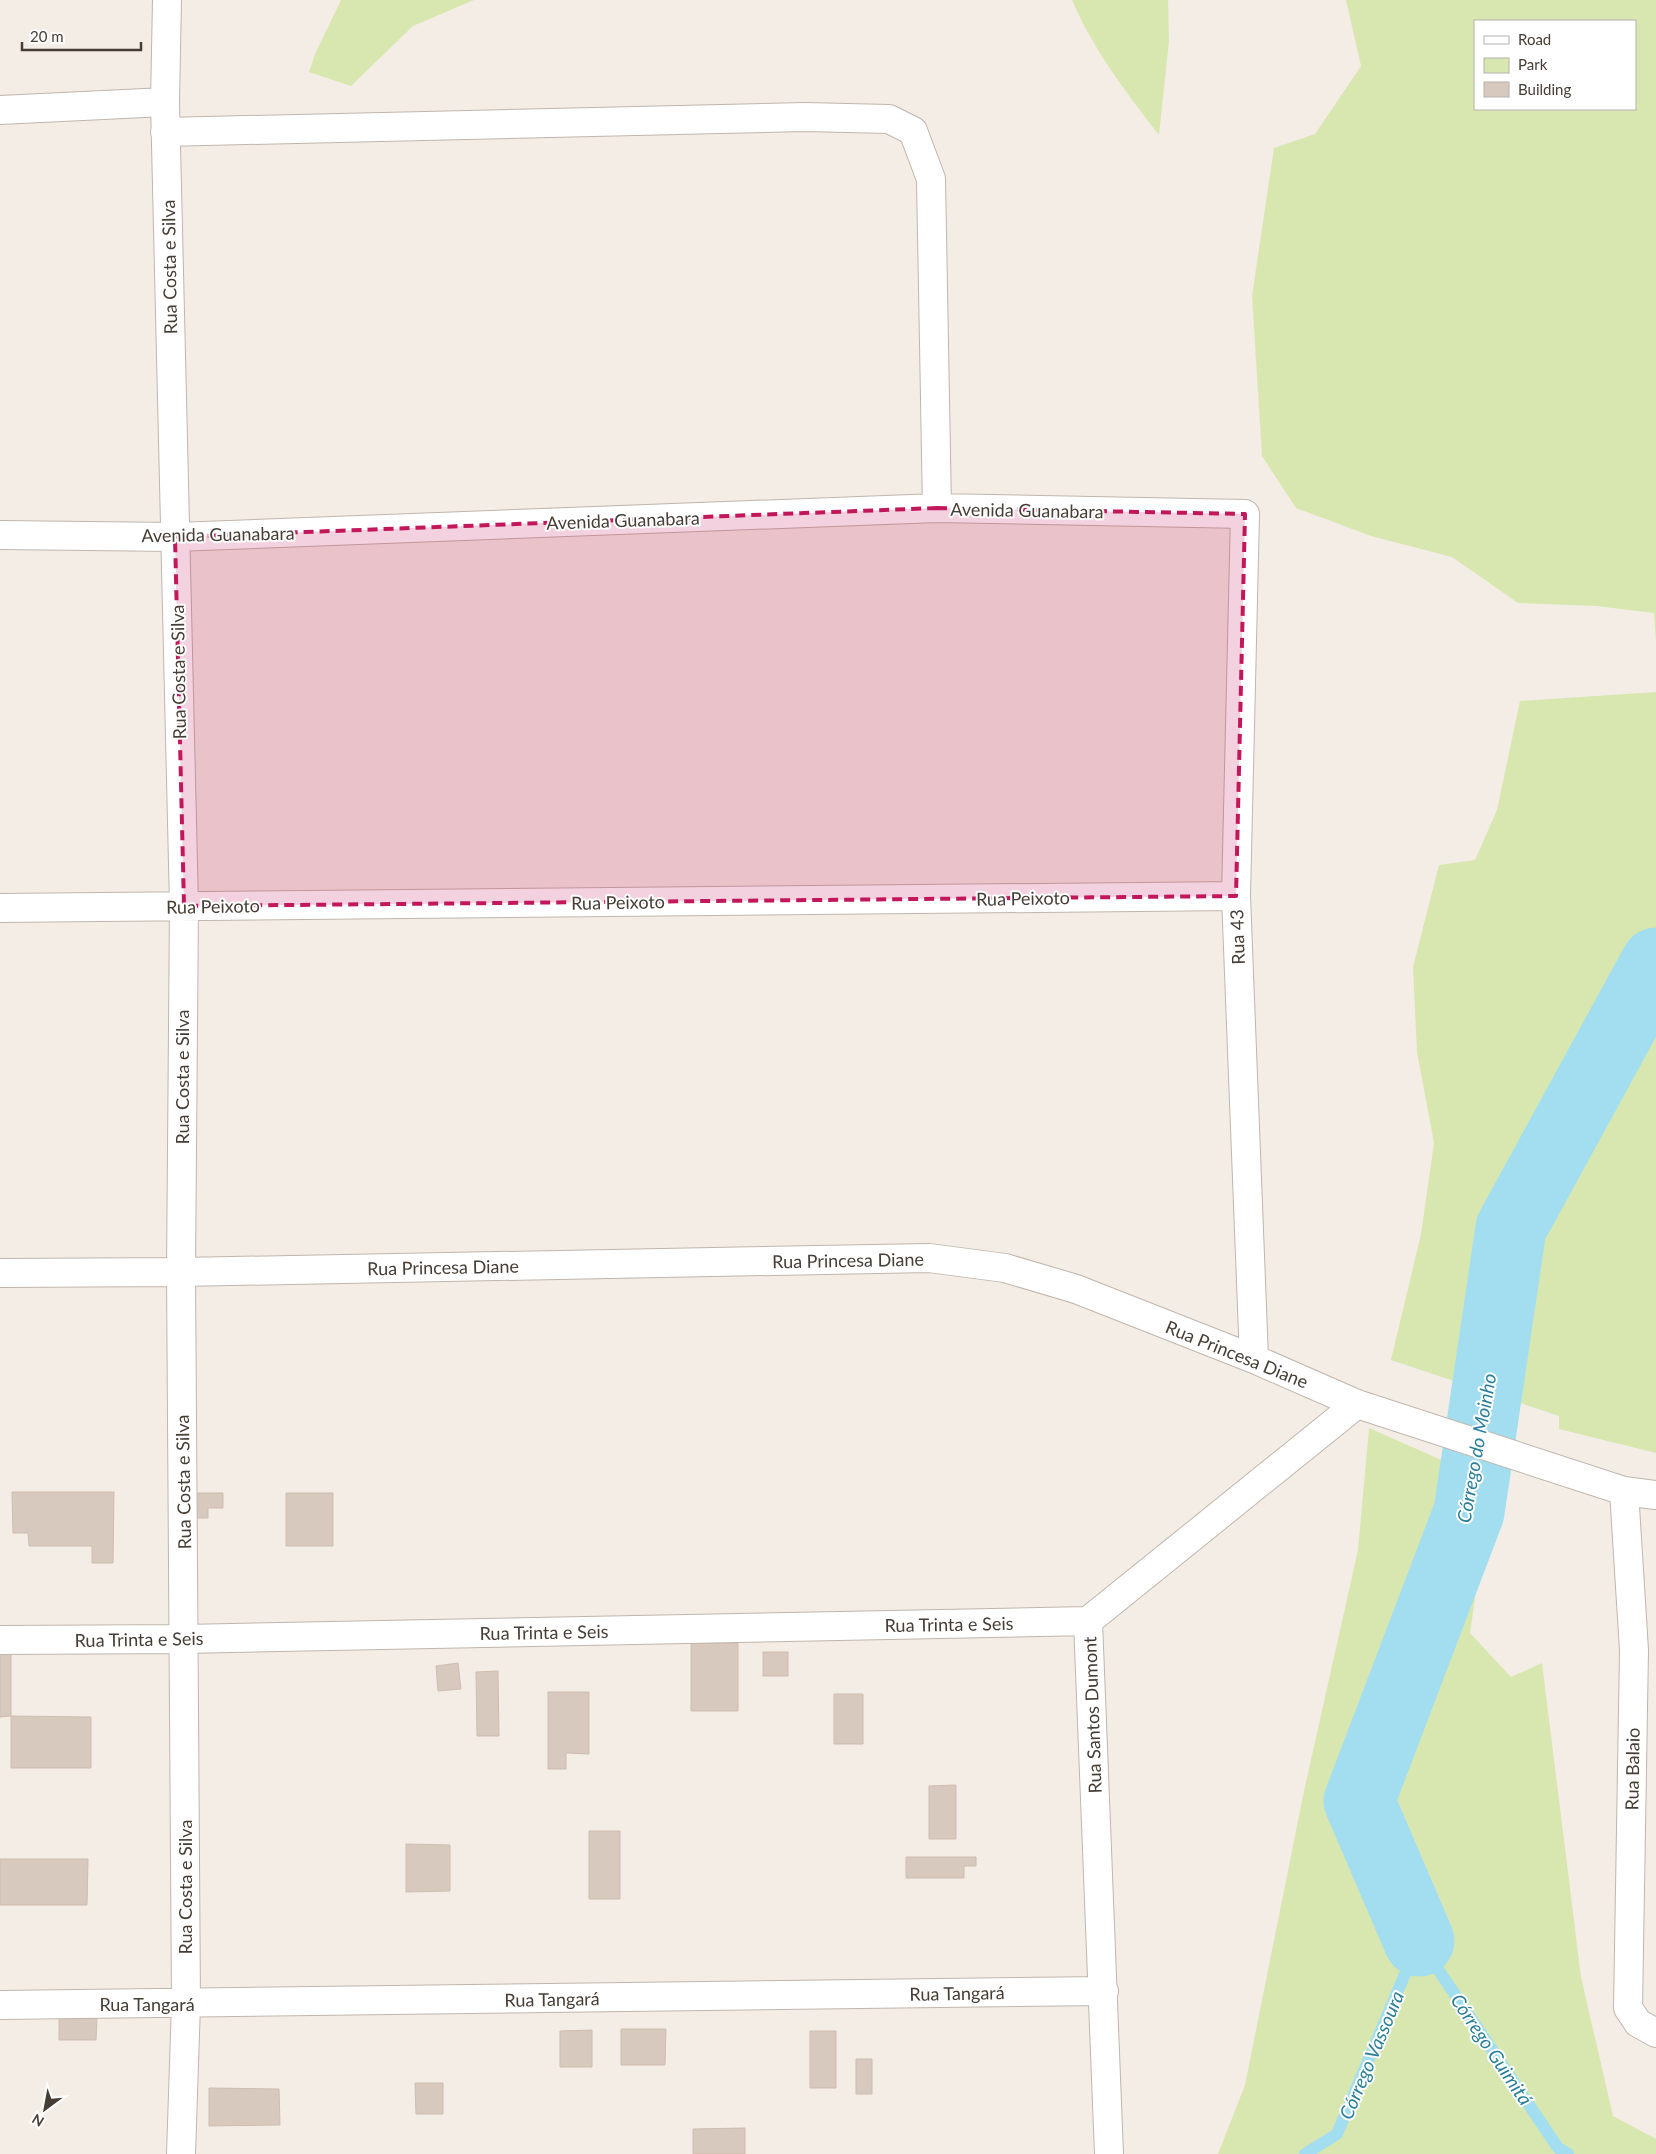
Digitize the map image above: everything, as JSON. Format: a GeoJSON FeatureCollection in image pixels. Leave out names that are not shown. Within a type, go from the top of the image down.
{"type":"FeatureCollection","features":[{"type":"Feature","properties":{"kind":"street","name":"Rua Costa e Silva"},"geometry":{"type":"LineString","coordinates":[[167,0],[165,102],[184,906],[181,1272],[186,2004],[182,2154]]}},
{"type":"Feature","properties":{"kind":"street"},"geometry":{"type":"LineString","coordinates":[[0,110],[165,102]]}},
{"type":"Feature","properties":{"kind":"street"},"geometry":{"type":"LineString","coordinates":[[166,132],[805,117],[889,118],[913,131],[931,179],[937,508]]}},
{"type":"Feature","properties":{"kind":"street","name":"Avenida Guanabara"},"geometry":{"type":"LineString","coordinates":[[0,535],[175,537],[937,508],[1245,514]]}},
{"type":"Feature","properties":{"kind":"street","name":"Rua 43"},"geometry":{"type":"LineString","coordinates":[[1245,514],[1236,896],[1254,1359]]}},
{"type":"Feature","properties":{"kind":"street","name":"Rua Peixoto"},"geometry":{"type":"LineString","coordinates":[[0,908],[1236,896]]}},
{"type":"Feature","properties":{"kind":"street","name":"Rua Princesa Diane"},"geometry":{"type":"LineString","coordinates":[[0,1273],[181,1272],[929,1258],[1005,1268],[1076,1289],[1254,1359],[1357,1404],[1538,1461],[1624,1491],[1656,1495]]}},
{"type":"Feature","properties":{"kind":"street","name":"Rua Santos Dumont"},"geometry":{"type":"LineString","coordinates":[[1109,2154],[1088,1621],[1357,1404]]}},
{"type":"Feature","properties":{"kind":"street","name":"Rua Balaio"},"geometry":{"type":"LineString","coordinates":[[1624,1491],[1634,1650],[1628,2008],[1638,2023],[1656,2034]]}},
{"type":"Feature","properties":{"kind":"street","name":"Rua Trinta e Seis"},"geometry":{"type":"LineString","coordinates":[[0,1640],[184,1639],[1088,1621]]}},
{"type":"Feature","properties":{"kind":"street","name":"Rua Tangará"},"geometry":{"type":"LineString","coordinates":[[0,2005],[1104,1991]]}},
{"type":"Feature","properties":{"kind":"highlighted area"},"geometry":{"type":"Polygon","coordinates":[[[937,508],[1245,514],[1236,896],[184,906],[175,537],[937,508]]]}},
{"type":"Feature","properties":{"kind":"green space"},"geometry":{"type":"Polygon","coordinates":[[[341,0],[474,0],[413,26],[351,86],[309,72],[315,54],[341,0]]]}},
{"type":"Feature","properties":{"kind":"green space"},"geometry":{"type":"Polygon","coordinates":[[[1072,0],[1168,0],[1169,41],[1159,135],[1100,54],[1072,0]]]}},
{"type":"Feature","properties":{"kind":"green space"},"geometry":{"type":"Polygon","coordinates":[[[1346,0],[1656,0],[1656,644],[1654,613],[1596,606],[1518,603],[1452,557],[1371,536],[1296,508],[1262,456],[1252,296],[1274,148],[1315,134],[1361,66],[1346,0]]]}},
{"type":"Feature","properties":{"kind":"green space"},"geometry":{"type":"Polygon","coordinates":[[[1656,692],[1656,1453],[1559,1429],[1559,1416],[1391,1360],[1421,1234],[1434,1143],[1417,1052],[1413,967],[1439,865],[1475,860],[1497,810],[1520,701],[1656,692]]]}},
{"type":"Feature","properties":{"kind":"green space"},"geometry":{"type":"Polygon","coordinates":[[[1369,1428],[1455,1466],[1484,1536],[1470,1633],[1511,1677],[1542,1663],[1581,1977],[1613,2116],[1656,2139],[1656,2154],[1218,2154],[1245,2085],[1304,1791],[1358,1550],[1369,1428]]]}},
{"type":"Feature","properties":{"kind":"building"},"geometry":{"type":"Polygon","coordinates":[[[12,1492],[114,1492],[113,1563],[92,1563],[92,1546],[29,1546],[28,1533],[13,1533],[12,1492]]]}},
{"type":"Feature","properties":{"kind":"building"},"geometry":{"type":"Polygon","coordinates":[[[190,1493],[223,1493],[223,1508],[208,1508],[208,1518],[190,1518],[190,1493]]]}},
{"type":"Feature","properties":{"kind":"building"},"geometry":{"type":"Polygon","coordinates":[[[286,1493],[333,1493],[333,1546],[286,1546],[286,1493]]]}},
{"type":"Feature","properties":{"kind":"building"},"geometry":{"type":"Polygon","coordinates":[[[691,1643],[738,1643],[738,1711],[691,1711],[691,1643]]]}},
{"type":"Feature","properties":{"kind":"building"},"geometry":{"type":"Polygon","coordinates":[[[0,1645],[11,1646],[11,1716],[0,1717],[0,1645]]]}},
{"type":"Feature","properties":{"kind":"building"},"geometry":{"type":"Polygon","coordinates":[[[763,1652],[788,1652],[788,1676],[763,1676],[763,1652]]]}},
{"type":"Feature","properties":{"kind":"building"},"geometry":{"type":"Polygon","coordinates":[[[458,1663],[461,1689],[438,1691],[436,1666],[458,1663]]]}},
{"type":"Feature","properties":{"kind":"building"},"geometry":{"type":"Polygon","coordinates":[[[498,1671],[499,1736],[477,1736],[476,1672],[498,1671]]]}},
{"type":"Feature","properties":{"kind":"building"},"geometry":{"type":"Polygon","coordinates":[[[548,1692],[589,1692],[589,1754],[566,1753],[566,1769],[548,1769],[548,1692]]]}},
{"type":"Feature","properties":{"kind":"building"},"geometry":{"type":"Polygon","coordinates":[[[834,1694],[863,1694],[863,1744],[834,1744],[834,1694]]]}},
{"type":"Feature","properties":{"kind":"building"},"geometry":{"type":"Polygon","coordinates":[[[11,1716],[91,1717],[91,1768],[11,1768],[11,1716]]]}},
{"type":"Feature","properties":{"kind":"building"},"geometry":{"type":"Polygon","coordinates":[[[956,1785],[956,1839],[929,1839],[929,1786],[956,1785]]]}},
{"type":"Feature","properties":{"kind":"building"},"geometry":{"type":"Polygon","coordinates":[[[589,1831],[620,1831],[620,1899],[589,1899],[589,1831]]]}},
{"type":"Feature","properties":{"kind":"building"},"geometry":{"type":"Polygon","coordinates":[[[406,1844],[450,1845],[450,1891],[406,1892],[406,1844]]]}},
{"type":"Feature","properties":{"kind":"building"},"geometry":{"type":"Polygon","coordinates":[[[906,1857],[976,1857],[976,1866],[964,1866],[964,1878],[906,1878],[906,1857]]]}},
{"type":"Feature","properties":{"kind":"building"},"geometry":{"type":"Polygon","coordinates":[[[0,1859],[88,1859],[87,1905],[0,1905],[0,1859]]]}},
{"type":"Feature","properties":{"kind":"building"},"geometry":{"type":"Polygon","coordinates":[[[59,2017],[97,2018],[96,2040],[59,2040],[59,2017]]]}},
{"type":"Feature","properties":{"kind":"building"},"geometry":{"type":"Polygon","coordinates":[[[621,2029],[666,2029],[665,2065],[621,2065],[621,2029]]]}},
{"type":"Feature","properties":{"kind":"building"},"geometry":{"type":"Polygon","coordinates":[[[592,2030],[592,2067],[560,2067],[560,2031],[592,2030]]]}},
{"type":"Feature","properties":{"kind":"building"},"geometry":{"type":"Polygon","coordinates":[[[810,2031],[836,2031],[836,2088],[810,2088],[810,2031]]]}},
{"type":"Feature","properties":{"kind":"building"},"geometry":{"type":"Polygon","coordinates":[[[856,2059],[872,2059],[872,2094],[856,2094],[856,2059]]]}},
{"type":"Feature","properties":{"kind":"building"},"geometry":{"type":"Polygon","coordinates":[[[415,2083],[443,2083],[443,2114],[416,2114],[415,2083]]]}},
{"type":"Feature","properties":{"kind":"building"},"geometry":{"type":"Polygon","coordinates":[[[209,2088],[279,2089],[280,2125],[209,2126],[209,2088]]]}},
{"type":"Feature","properties":{"kind":"building"},"geometry":{"type":"Polygon","coordinates":[[[745,2128],[745,2154],[693,2154],[693,2129],[745,2128]]]}},
{"type":"Feature","properties":{"kind":"waterway","name":"Córrego do Moinho"},"geometry":{"type":"LineString","coordinates":[[1419,1941],[1359,1801],[1469,1512],[1511,1228],[1656,963]]}},
{"type":"Feature","properties":{"kind":"waterway","name":"Córrego Guimitá"},"geometry":{"type":"LineString","coordinates":[[1419,1941],[1558,2148],[1568,2154]]}},
{"type":"Feature","properties":{"kind":"waterway","name":"Córrego Vassoura"},"geometry":{"type":"LineString","coordinates":[[1305,2154],[1337,2134],[1419,1941]]}}]}
